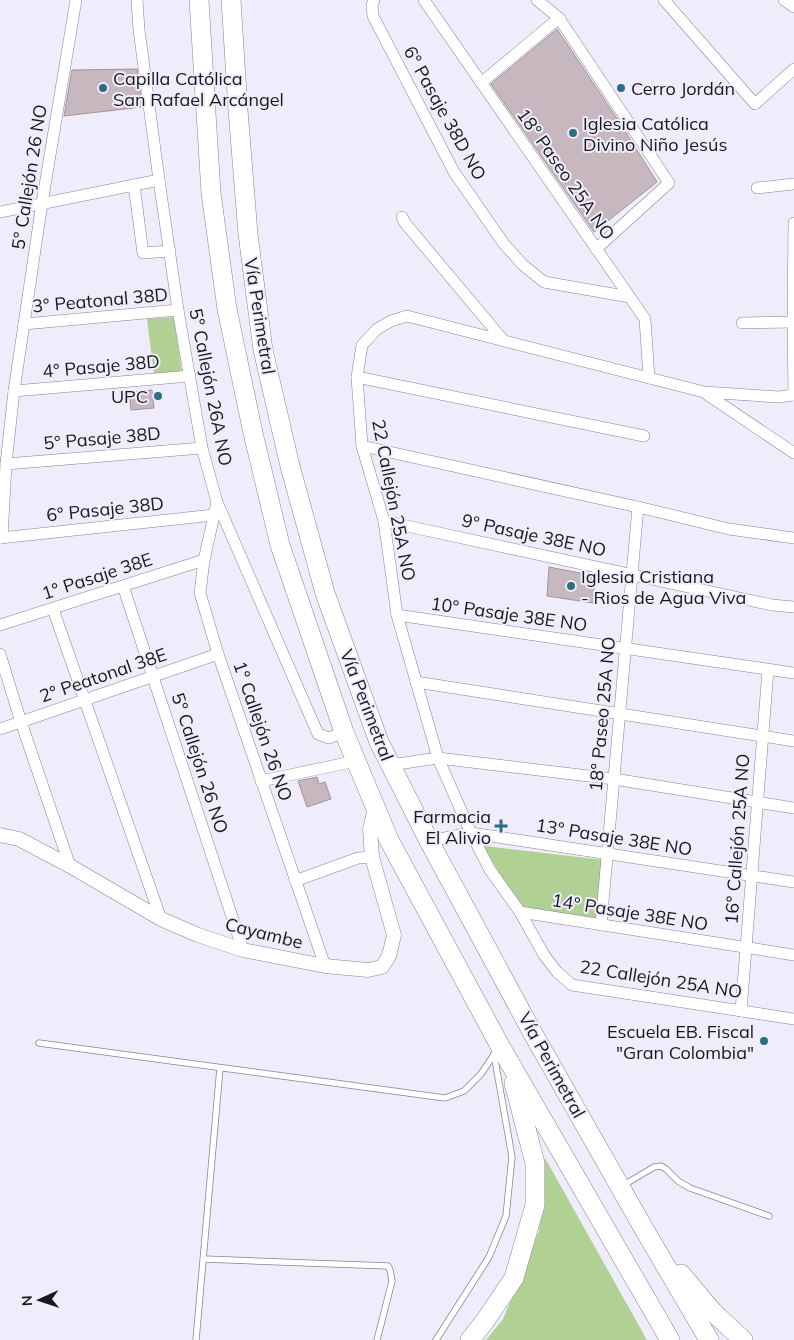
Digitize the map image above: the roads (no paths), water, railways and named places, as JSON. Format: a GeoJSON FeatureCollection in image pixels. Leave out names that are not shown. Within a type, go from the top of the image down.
{"type":"FeatureCollection","features":[{"type":"Feature","properties":{"kind":"highway","name":"Vía Perimetral"},"geometry":{"type":"LineString","coordinates":[[199,0],[211,194],[227,309],[253,433],[280,546],[344,732],[389,840],[501,1053],[670,1340]]}},
{"type":"Feature","properties":{"kind":"highway","name":"Vía Perimetral"},"geometry":{"type":"LineString","coordinates":[[232,0],[238,110],[248,234],[263,350],[290,466],[325,593],[379,742],[429,842],[620,1187],[709,1340]]}},
{"type":"Feature","properties":{"kind":"highway"},"geometry":{"type":"LineString","coordinates":[[470,1340],[514,1278],[535,1206],[535,1163],[501,1053]]}},
{"type":"Feature","properties":{"kind":"highway"},"geometry":{"type":"LineString","coordinates":[[644,1229],[713,1312],[743,1340]]}},
{"type":"Feature","properties":{"kind":"street","name":"5° Callejón 26 NO"},"geometry":{"type":"LineString","coordinates":[[1,538],[6,464],[14,391],[42,203],[76,0]]}},
{"type":"Feature","properties":{"kind":"street","name":"5° Callejón 26A NO"},"geometry":{"type":"LineString","coordinates":[[137,0],[139,30],[178,310],[202,448],[217,502],[318,734],[329,738],[344,732]]}},
{"type":"Feature","properties":{"kind":"street","name":"6° Pasaje 38D NO"},"geometry":{"type":"LineString","coordinates":[[374,0],[372,5],[373,16],[454,172],[504,244],[523,265],[544,282],[630,297]]}},
{"type":"Feature","properties":{"kind":"street","name":"18° Paseo 25A NO"},"geometry":{"type":"LineString","coordinates":[[424,0],[645,319],[649,378]]}},
{"type":"Feature","properties":{"kind":"street"},"geometry":{"type":"LineString","coordinates":[[537,0],[559,18],[669,183],[596,249]]}},
{"type":"Feature","properties":{"kind":"street"},"geometry":{"type":"LineString","coordinates":[[664,0],[755,104],[793,73]]}},
{"type":"Feature","properties":{"kind":"street"},"geometry":{"type":"LineString","coordinates":[[784,0],[794,7]]}},
{"type":"Feature","properties":{"kind":"street"},"geometry":{"type":"LineString","coordinates":[[481,83],[559,18]]}},
{"type":"Feature","properties":{"kind":"street"},"geometry":{"type":"LineString","coordinates":[[0,212],[159,180]]}},
{"type":"Feature","properties":{"kind":"street"},"geometry":{"type":"LineString","coordinates":[[757,188],[794,184]]}},
{"type":"Feature","properties":{"kind":"street"},"geometry":{"type":"LineString","coordinates":[[134,185],[143,253],[170,251]]}},
{"type":"Feature","properties":{"kind":"street"},"geometry":{"type":"LineString","coordinates":[[402,217],[504,341]]}},
{"type":"Feature","properties":{"kind":"street","name":"22 Callejón 25A NO"},"geometry":{"type":"LineString","coordinates":[[794,224],[794,395],[779,397],[704,392],[407,316],[391,321],[377,329],[362,345],[357,377],[362,446],[384,521],[397,615],[438,758],[471,833],[490,870],[520,912],[544,955],[557,972],[572,985],[794,1019]]}},
{"type":"Feature","properties":{"kind":"street","name":"3° Peatonal 38D"},"geometry":{"type":"LineString","coordinates":[[24,324],[178,310]]}},
{"type":"Feature","properties":{"kind":"street"},"geometry":{"type":"LineString","coordinates":[[742,323],[793,322]]}},
{"type":"Feature","properties":{"kind":"street","name":"4° Pasaje 38D"},"geometry":{"type":"LineString","coordinates":[[14,391],[190,376]]}},
{"type":"Feature","properties":{"kind":"street"},"geometry":{"type":"LineString","coordinates":[[357,377],[644,436]]}},
{"type":"Feature","properties":{"kind":"street"},"geometry":{"type":"LineString","coordinates":[[704,392],[794,453]]}},
{"type":"Feature","properties":{"kind":"street"},"geometry":{"type":"LineString","coordinates":[[362,446],[729,529],[794,538]]}},
{"type":"Feature","properties":{"kind":"street","name":"5° Pasaje 38D"},"geometry":{"type":"LineString","coordinates":[[6,464],[202,448]]}},
{"type":"Feature","properties":{"kind":"street","name":"1° Callejón 26 NO"},"geometry":{"type":"LineString","coordinates":[[217,502],[204,560],[200,593],[218,654],[324,966]]}},
{"type":"Feature","properties":{"kind":"street","name":"18° Paseo 25A NO"},"geometry":{"type":"LineString","coordinates":[[601,925],[638,507]]}},
{"type":"Feature","properties":{"kind":"street","name":"6° Pasaje 38D"},"geometry":{"type":"LineString","coordinates":[[1,538],[214,515]]}},
{"type":"Feature","properties":{"kind":"street","name":"9° Pasaje 38E NO"},"geometry":{"type":"LineString","coordinates":[[384,521],[772,605],[794,608]]}},
{"type":"Feature","properties":{"kind":"street","name":"1° Pasaje 38E"},"geometry":{"type":"LineString","coordinates":[[0,625],[204,560]]}},
{"type":"Feature","properties":{"kind":"street","name":"5° Callejón 26 NO"},"geometry":{"type":"LineString","coordinates":[[123,586],[243,950]]}},
{"type":"Feature","properties":{"kind":"street"},"geometry":{"type":"LineString","coordinates":[[53,609],[161,919]]}},
{"type":"Feature","properties":{"kind":"street","name":"10° Pasaje 38E NO"},"geometry":{"type":"LineString","coordinates":[[397,615],[794,673]]}},
{"type":"Feature","properties":{"kind":"street"},"geometry":{"type":"LineString","coordinates":[[0,654],[70,866]]}},
{"type":"Feature","properties":{"kind":"street","name":"2° Peatonal 38E"},"geometry":{"type":"LineString","coordinates":[[0,729],[218,654]]}},
{"type":"Feature","properties":{"kind":"street","name":"16° Callejón 25A NO"},"geometry":{"type":"LineString","coordinates":[[741,1011],[768,670]]}},
{"type":"Feature","properties":{"kind":"street"},"geometry":{"type":"LineString","coordinates":[[416,682],[794,741]]}},
{"type":"Feature","properties":{"kind":"street"},"geometry":{"type":"LineString","coordinates":[[391,765],[438,758],[614,779],[794,808]]}},
{"type":"Feature","properties":{"kind":"street"},"geometry":{"type":"LineString","coordinates":[[261,781],[356,761]]}},
{"type":"Feature","properties":{"kind":"street","name":"Cayambe"},"geometry":{"type":"LineString","coordinates":[[0,835],[19,839],[70,866],[161,919],[198,935],[243,950],[324,966],[368,970],[382,966],[389,956],[394,935],[372,857],[370,829],[373,817],[377,811]]}},
{"type":"Feature","properties":{"kind":"street","name":"13° Pasaje 38E NO"},"geometry":{"type":"LineString","coordinates":[[429,842],[471,833],[794,882]]}},
{"type":"Feature","properties":{"kind":"street"},"geometry":{"type":"LineString","coordinates":[[295,880],[358,858],[372,857]]}},
{"type":"Feature","properties":{"kind":"street","name":"14° Pasaje 38E NO"},"geometry":{"type":"LineString","coordinates":[[520,912],[794,955]]}},
{"type":"Feature","properties":{"kind":"lane"},"geometry":{"type":"LineString","coordinates":[[39,1043],[445,1098],[464,1091],[501,1053]]}},
{"type":"Feature","properties":{"kind":"lane"},"geometry":{"type":"LineString","coordinates":[[436,1340],[489,1257],[506,1216],[512,1157],[501,1053]]}},
{"type":"Feature","properties":{"kind":"lane"},"geometry":{"type":"LineString","coordinates":[[196,1340],[220,1068]]}},
{"type":"Feature","properties":{"kind":"lane"},"geometry":{"type":"LineString","coordinates":[[620,1187],[647,1171],[661,1166],[678,1181],[690,1188],[769,1216]]}},
{"type":"Feature","properties":{"kind":"lane"},"geometry":{"type":"LineString","coordinates":[[204,1259],[388,1266],[392,1281],[377,1340]]}},
{"type":"Feature","properties":{"kind":"place","name":"Capilla Católica San Rafael Arcángel"},"geometry":{"type":"Point","coordinates":[103,88]}},
{"type":"Feature","properties":{"kind":"place","name":"Cerro Jordán"},"geometry":{"type":"Point","coordinates":[621,88]}},
{"type":"Feature","properties":{"kind":"place","name":"Iglesia Católica Divino Niño Jesús"},"geometry":{"type":"Point","coordinates":[573,133]}},
{"type":"Feature","properties":{"kind":"place","name":"UPC"},"geometry":{"type":"Point","coordinates":[158,396]}},
{"type":"Feature","properties":{"kind":"place","name":"Iglesia Cristiana - Rios de Agua Viva"},"geometry":{"type":"Point","coordinates":[571,586]}},
{"type":"Feature","properties":{"kind":"place","name":"Farmacia El Alivio"},"geometry":{"type":"Point","coordinates":[501,826]}},
{"type":"Feature","properties":{"kind":"place","name":"Escuela EB. Fiscal \"Gran Colombia\""},"geometry":{"type":"Point","coordinates":[764,1041]}}]}
